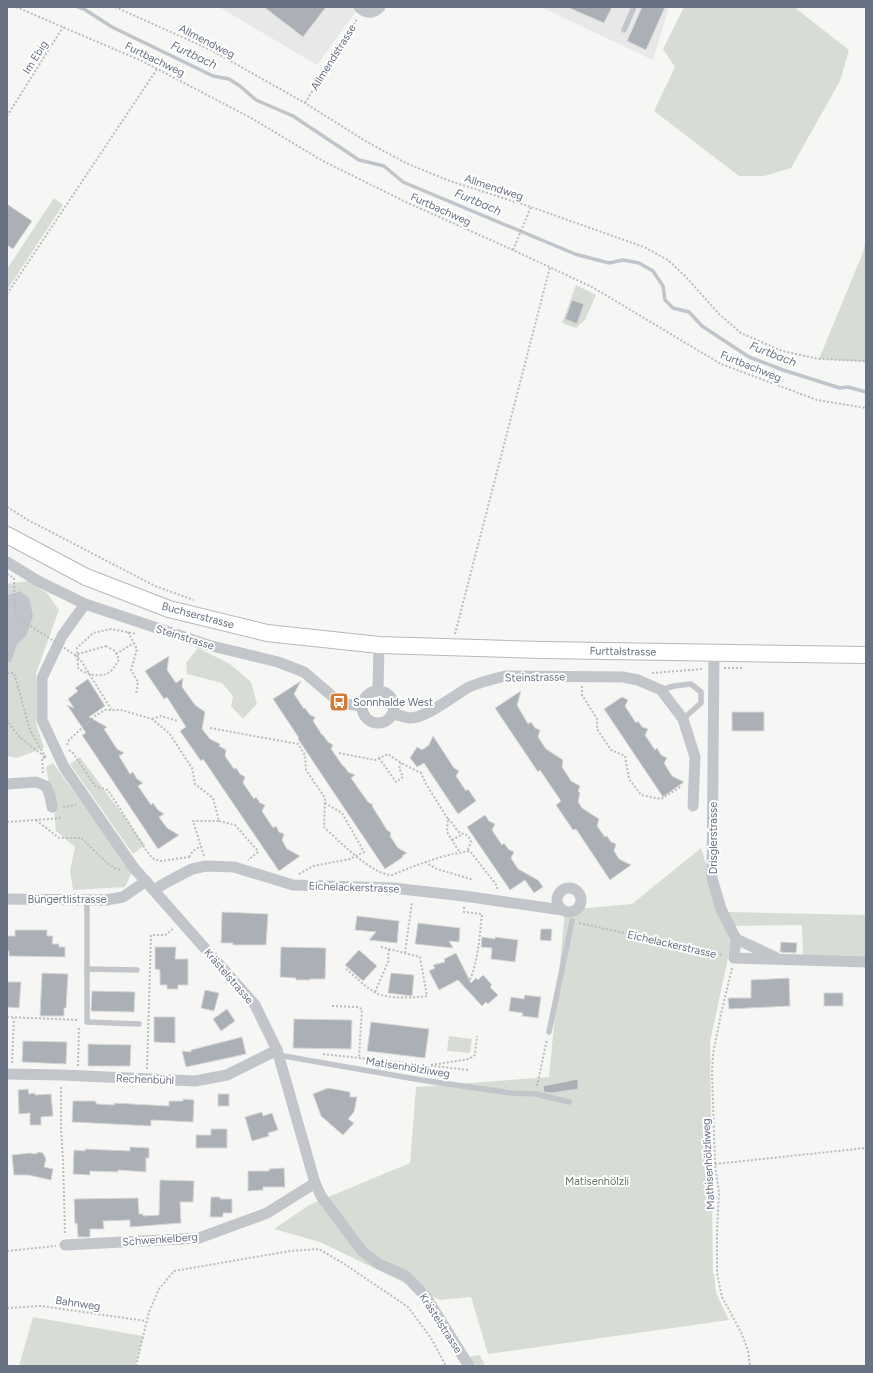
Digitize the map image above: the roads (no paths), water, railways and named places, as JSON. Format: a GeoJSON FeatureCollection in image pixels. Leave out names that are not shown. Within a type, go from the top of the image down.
{"type":"FeatureCollection","features":[{"type":"Feature","properties":{"kind":"main road","name":"Buchserstrasse"},"geometry":{"type":"LineString","coordinates":[[7,535],[86,576],[169,609],[267,633],[379,645]]}},
{"type":"Feature","properties":{"kind":"main road","name":"Furttalstrasse"},"geometry":{"type":"LineString","coordinates":[[379,645],[714,661],[866,655]]}},
{"type":"Feature","properties":{"kind":"street"},"geometry":{"type":"LineString","coordinates":[[361,9],[370,13],[375,12],[380,7]]}},
{"type":"Feature","properties":{"kind":"street","name":"Steinstrasse"},"geometry":{"type":"LineString","coordinates":[[7,562],[85,604],[208,645],[278,662],[304,672],[339,702],[362,706]]}},
{"type":"Feature","properties":{"kind":"street","name":"Krästelstrasse"},"geometry":{"type":"LineString","coordinates":[[85,604],[62,636],[42,678],[42,720],[64,767],[133,866],[255,1005],[278,1053],[315,1183],[321,1196],[362,1251],[379,1264],[406,1276],[426,1297],[469,1366]]}},
{"type":"Feature","properties":{"kind":"street"},"geometry":{"type":"LineString","coordinates":[[378,691],[379,645]]}},
{"type":"Feature","properties":{"kind":"street","name":"Drisglerstrasse"},"geometry":{"type":"LineString","coordinates":[[714,661],[712,878],[721,909],[736,939]]}},
{"type":"Feature","properties":{"kind":"street","name":"Steinstrasse"},"geometry":{"type":"LineString","coordinates":[[393,714],[412,718],[427,713],[471,686],[486,680],[505,676],[623,677],[638,680],[661,690],[683,719],[695,757],[693,806]]}},
{"type":"Feature","properties":{"kind":"street"},"geometry":{"type":"LineString","coordinates":[[378,691],[388,694],[393,700],[394,705],[393,714],[385,722],[375,723],[365,716],[362,706],[367,696],[372,692],[378,691]]}},
{"type":"Feature","properties":{"kind":"street"},"geometry":{"type":"LineString","coordinates":[[7,784],[36,782],[46,786],[52,807]]}},
{"type":"Feature","properties":{"kind":"street","name":"Eichelackerstrasse"},"geometry":{"type":"LineString","coordinates":[[154,890],[192,869],[206,866],[234,867],[242,868],[293,885],[393,888],[464,896],[562,910]]}},
{"type":"Feature","properties":{"kind":"street","name":"Büngertlistrasse"},"geometry":{"type":"LineString","coordinates":[[7,899],[106,900],[123,897],[146,881]]}},
{"type":"Feature","properties":{"kind":"street"},"geometry":{"type":"LineString","coordinates":[[779,959],[736,939],[734,958],[866,962]]}},
{"type":"Feature","properties":{"kind":"street","name":"Rechenbühl"},"geometry":{"type":"LineString","coordinates":[[9,1074],[195,1081],[227,1075],[278,1053]]}},
{"type":"Feature","properties":{"kind":"street","name":"Schwenkelberg"},"geometry":{"type":"LineString","coordinates":[[65,1245],[199,1238],[267,1213],[315,1183]]}},
{"type":"Feature","properties":{"kind":"lane"},"geometry":{"type":"LineString","coordinates":[[624,30],[634,7]]}},
{"type":"Feature","properties":{"kind":"lane"},"geometry":{"type":"LineString","coordinates":[[661,690],[674,686],[691,684],[701,692],[701,703],[683,719]]}},
{"type":"Feature","properties":{"kind":"lane"},"geometry":{"type":"LineString","coordinates":[[88,900],[87,1022],[139,1024]]}},
{"type":"Feature","properties":{"kind":"lane"},"geometry":{"type":"LineString","coordinates":[[549,1032],[572,922]]}},
{"type":"Feature","properties":{"kind":"lane"},"geometry":{"type":"LineString","coordinates":[[87,969],[137,970]]}},
{"type":"Feature","properties":{"kind":"lane","name":"Matisenhölzliweg"},"geometry":{"type":"LineString","coordinates":[[278,1053],[421,1080],[511,1093],[536,1094],[569,1102]]}},
{"type":"Feature","properties":{"kind":"waterway","name":"Furtbach"},"geometry":{"type":"LineString","coordinates":[[78,7],[84,9],[112,27],[213,76],[229,79],[240,86],[256,100],[293,116],[359,160],[384,166],[403,182],[575,254],[609,263],[623,260],[639,263],[653,271],[663,286],[665,300],[673,308],[689,312],[702,326],[749,357],[783,370],[840,388],[848,387],[866,392]]}},
{"type":"Feature","properties":{"kind":"place","name":"Sonnhalde West"},"geometry":{"type":"Point","coordinates":[339,702]}},
{"type":"Feature","properties":{"kind":"park label","name":"Matisenhölzli"},"geometry":{"type":"Point","coordinates":[597,1181]}}]}
